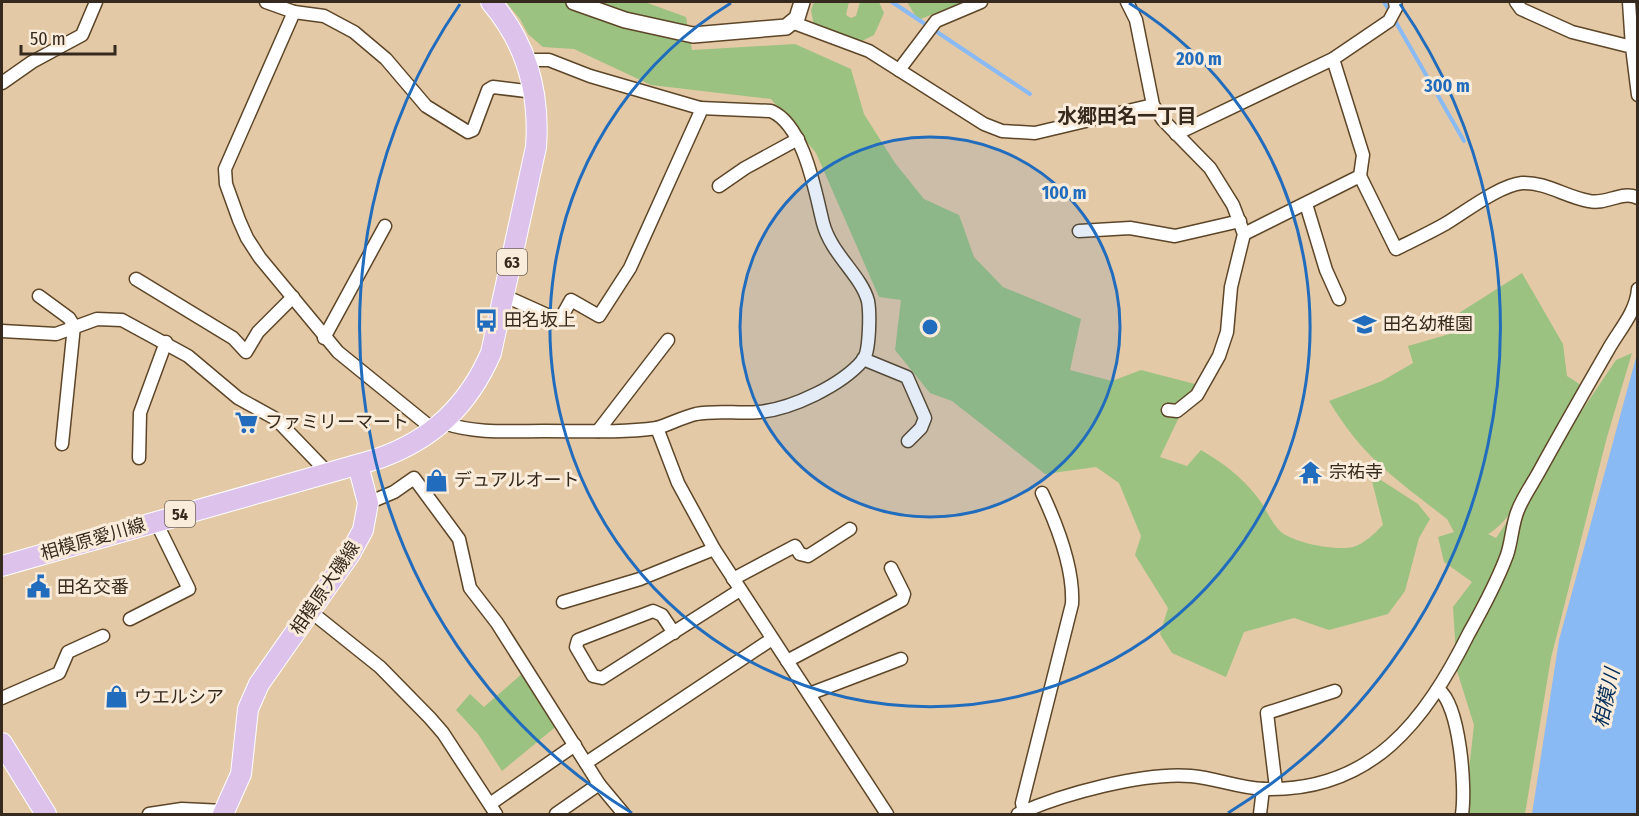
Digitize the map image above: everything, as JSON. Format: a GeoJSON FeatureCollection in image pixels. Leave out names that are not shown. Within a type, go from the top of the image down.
{"type":"FeatureCollection","features":[{"type":"Feature","properties":{"kind":"main road","name":"63"},"geometry":{"type":"LineString","coordinates":[[358,465],[397,452],[439,427],[469,395],[484,370],[496,334],[534,162],[537,123],[534,92],[526,60],[510,28],[491,2]]}},
{"type":"Feature","properties":{"kind":"main road","name":"相模原愛川線"},"geometry":{"type":"LineString","coordinates":[[2,566],[358,465]]}},
{"type":"Feature","properties":{"kind":"main road","name":"相模原大磯線"},"geometry":{"type":"LineString","coordinates":[[224,813],[241,774],[248,709],[259,684],[358,541],[366,521],[368,502],[358,465]]}},
{"type":"Feature","properties":{"kind":"main road"},"geometry":{"type":"LineString","coordinates":[[2,743],[46,814]]}},
{"type":"Feature","properties":{"kind":"street"},"geometry":{"type":"LineString","coordinates":[[2,83],[32,62],[82,35],[96,2]]}},
{"type":"Feature","properties":{"kind":"street"},"geometry":{"type":"LineString","coordinates":[[266,2],[301,8],[324,16],[354,32],[386,59],[426,106],[468,132],[473,130],[488,90],[493,87],[534,92]]}},
{"type":"Feature","properties":{"kind":"street"},"geometry":{"type":"LineString","coordinates":[[574,2],[625,20],[693,35],[786,27],[794,23],[802,2]]}},
{"type":"Feature","properties":{"kind":"street"},"geometry":{"type":"LineString","coordinates":[[899,70],[926,31],[936,21],[981,2]]}},
{"type":"Feature","properties":{"kind":"street"},"geometry":{"type":"LineString","coordinates":[[1127,2],[1136,20],[1153,105],[1176,135],[1210,168],[1240,221],[1244,234],[1231,288],[1227,332],[1219,356],[1197,394],[1177,411],[1168,410]]}},
{"type":"Feature","properties":{"kind":"street"},"geometry":{"type":"LineString","coordinates":[[1516,2],[1521,9],[1572,32],[1632,47]]}},
{"type":"Feature","properties":{"kind":"street"},"geometry":{"type":"LineString","coordinates":[[1629,2],[1638,95]]}},
{"type":"Feature","properties":{"kind":"street"},"geometry":{"type":"LineString","coordinates":[[1176,135],[1333,59],[1389,21],[1395,5]]}},
{"type":"Feature","properties":{"kind":"street"},"geometry":{"type":"LineString","coordinates":[[301,8],[224,176],[247,238],[260,258],[324,338],[347,360],[439,427],[473,430],[598,431],[657,428],[696,414],[761,412],[792,405],[824,389],[863,360],[867,346],[868,302],[826,236],[813,183],[798,139],[787,121],[771,111],[700,108],[590,76],[549,60],[526,60]]}},
{"type":"Feature","properties":{"kind":"street"},"geometry":{"type":"LineString","coordinates":[[794,23],[869,51],[984,124],[1013,133],[1035,133],[1153,105]]}},
{"type":"Feature","properties":{"kind":"street"},"geometry":{"type":"LineString","coordinates":[[1333,59],[1363,155],[1360,176],[1396,249],[1444,225],[1488,197],[1518,184],[1556,189],[1589,202],[1609,201],[1628,195],[1638,198]]}},
{"type":"Feature","properties":{"kind":"street"},"geometry":{"type":"LineString","coordinates":[[505,296],[556,319],[561,318],[571,300],[599,316],[630,268],[655,208],[699,119],[700,108]]}},
{"type":"Feature","properties":{"kind":"street"},"geometry":{"type":"LineString","coordinates":[[719,186],[745,168],[798,139]]}},
{"type":"Feature","properties":{"kind":"street"},"geometry":{"type":"LineString","coordinates":[[1244,234],[1360,176]]}},
{"type":"Feature","properties":{"kind":"street"},"geometry":{"type":"LineString","coordinates":[[1306,204],[1326,270],[1339,299]]}},
{"type":"Feature","properties":{"kind":"street"},"geometry":{"type":"LineString","coordinates":[[1079,231],[1130,228],[1175,236],[1240,221]]}},
{"type":"Feature","properties":{"kind":"street"},"geometry":{"type":"LineString","coordinates":[[324,338],[385,226]]}},
{"type":"Feature","properties":{"kind":"street"},"geometry":{"type":"LineString","coordinates":[[136,279],[233,338],[246,352],[258,332],[293,297]]}},
{"type":"Feature","properties":{"kind":"street"},"geometry":{"type":"LineString","coordinates":[[1042,493],[1054,520],[1068,573],[1072,604],[1022,803],[1022,814],[1099,788],[1171,776],[1192,776],[1263,789],[1312,785],[1366,763],[1385,751],[1415,722],[1439,690],[1508,554],[1518,510],[1576,404],[1628,319],[1638,289]]}},
{"type":"Feature","properties":{"kind":"street"},"geometry":{"type":"LineString","coordinates":[[39,296],[69,318],[74,326],[62,444]]}},
{"type":"Feature","properties":{"kind":"street"},"geometry":{"type":"LineString","coordinates":[[2,331],[56,334],[74,326],[110,318],[122,320],[166,342],[201,365],[238,398],[276,419],[329,474]]}},
{"type":"Feature","properties":{"kind":"street"},"geometry":{"type":"LineString","coordinates":[[598,431],[668,340]]}},
{"type":"Feature","properties":{"kind":"street"},"geometry":{"type":"LineString","coordinates":[[139,458],[140,413],[166,342]]}},
{"type":"Feature","properties":{"kind":"street"},"geometry":{"type":"LineString","coordinates":[[863,360],[907,377],[925,418],[921,428],[908,441]]}},
{"type":"Feature","properties":{"kind":"street"},"geometry":{"type":"LineString","coordinates":[[657,428],[678,483],[714,549],[887,814]]}},
{"type":"Feature","properties":{"kind":"street"},"geometry":{"type":"LineString","coordinates":[[368,502],[394,492],[414,478],[459,539],[470,588],[497,623],[599,784],[624,814]]}},
{"type":"Feature","properties":{"kind":"street"},"geometry":{"type":"LineString","coordinates":[[130,619],[189,588],[156,522]]}},
{"type":"Feature","properties":{"kind":"street"},"geometry":{"type":"LineString","coordinates":[[733,579],[795,546],[800,554],[808,556],[850,529]]}},
{"type":"Feature","properties":{"kind":"street"},"geometry":{"type":"LineString","coordinates":[[563,602],[640,579],[714,549]]}},
{"type":"Feature","properties":{"kind":"street"},"geometry":{"type":"LineString","coordinates":[[787,661],[902,600],[903,592],[891,568]]}},
{"type":"Feature","properties":{"kind":"street"},"geometry":{"type":"LineString","coordinates":[[674,633],[662,615],[653,611],[578,640],[576,647],[593,676],[602,678],[674,633],[740,590]]}},
{"type":"Feature","properties":{"kind":"street"},"geometry":{"type":"LineString","coordinates":[[310,611],[380,667],[430,718],[443,733],[493,809],[575,746]]}},
{"type":"Feature","properties":{"kind":"street"},"geometry":{"type":"LineString","coordinates":[[2,698],[59,673],[68,652],[103,636]]}},
{"type":"Feature","properties":{"kind":"street"},"geometry":{"type":"LineString","coordinates":[[586,763],[772,639]]}},
{"type":"Feature","properties":{"kind":"street"},"geometry":{"type":"LineString","coordinates":[[809,694],[901,659]]}},
{"type":"Feature","properties":{"kind":"street"},"geometry":{"type":"LineString","coordinates":[[1439,690],[1448,696],[1453,711],[1464,796],[1462,814]]}},
{"type":"Feature","properties":{"kind":"street"},"geometry":{"type":"LineString","coordinates":[[1276,788],[1267,713],[1335,691]]}},
{"type":"Feature","properties":{"kind":"street"},"geometry":{"type":"LineString","coordinates":[[556,814],[599,784]]}},
{"type":"Feature","properties":{"kind":"street"},"geometry":{"type":"LineString","coordinates":[[1260,814],[1263,789]]}},
{"type":"Feature","properties":{"kind":"street"},"geometry":{"type":"LineString","coordinates":[[149,814],[182,809],[224,813]]}},
{"type":"Feature","properties":{"kind":"green space"},"geometry":{"type":"Polygon","coordinates":[[[506,2],[645,2],[686,17],[692,50],[795,44],[851,69],[864,114],[895,163],[924,199],[959,215],[974,257],[1003,287],[1081,319],[1070,370],[1112,381],[1141,370],[1195,384],[1160,457],[1187,466],[1201,450],[1224,465],[1245,483],[1281,532],[1296,540],[1316,545],[1336,548],[1357,546],[1383,525],[1370,473],[1418,504],[1430,519],[1419,538],[1405,591],[1388,614],[1329,630],[1294,618],[1244,632],[1226,677],[1172,653],[1160,634],[1168,608],[1135,555],[1141,536],[1119,483],[1096,467],[1045,474],[952,401],[930,393],[895,350],[901,300],[879,297],[816,153],[771,99],[651,85],[574,49],[543,47],[528,34],[520,19],[506,2]]]}},
{"type":"Feature","properties":{"kind":"green space"},"geometry":{"type":"Polygon","coordinates":[[[814,2],[849,2],[846,15],[851,18],[856,16],[860,2],[879,2],[884,13],[874,35],[856,44],[814,26],[811,10],[814,2]]]}},
{"type":"Feature","properties":{"kind":"green space"},"geometry":{"type":"Polygon","coordinates":[[[907,2],[965,2],[918,20],[907,2]]]}},
{"type":"Feature","properties":{"kind":"green space"},"geometry":{"type":"Polygon","coordinates":[[[1522,273],[1563,344],[1567,376],[1581,385],[1527,489],[1501,524],[1488,534],[1496,538],[1616,360],[1632,353],[1607,437],[1551,658],[1525,814],[1464,814],[1474,725],[1457,671],[1453,607],[1472,582],[1444,562],[1438,537],[1454,532],[1447,519],[1396,479],[1368,453],[1329,401],[1382,381],[1413,363],[1408,346],[1453,333],[1448,320],[1522,273]]]}},
{"type":"Feature","properties":{"kind":"green space"},"geometry":{"type":"Polygon","coordinates":[[[524,672],[558,725],[502,771],[478,734],[456,710],[470,694],[484,707],[524,672]]]}},
{"type":"Feature","properties":{"kind":"water","name":"相模川"},"geometry":{"type":"Polygon","coordinates":[[[1637,354],[1637,814],[1532,814],[1559,640],[1637,354]]]}},
{"type":"Feature","properties":{"kind":"waterway"},"geometry":{"type":"LineString","coordinates":[[892,2],[1030,94]]}},
{"type":"Feature","properties":{"kind":"waterway"},"geometry":{"type":"LineString","coordinates":[[1384,2],[1390,12]]}},
{"type":"Feature","properties":{"kind":"waterway"},"geometry":{"type":"LineString","coordinates":[[1394,19],[1464,141]]}},
{"type":"Feature","properties":{"kind":"place","name":"田名坂上"},"geometry":{"type":"Point","coordinates":[486,320]}},
{"type":"Feature","properties":{"kind":"place","name":"田名幼稚園"},"geometry":{"type":"Point","coordinates":[1365,324]}},
{"type":"Feature","properties":{"kind":"place","name":"ファミリーマート"},"geometry":{"type":"Point","coordinates":[247,422]}},
{"type":"Feature","properties":{"kind":"place","name":"宗祐寺"},"geometry":{"type":"Point","coordinates":[1311,472]}},
{"type":"Feature","properties":{"kind":"place","name":"デュアルオート"},"geometry":{"type":"Point","coordinates":[436,480]}},
{"type":"Feature","properties":{"kind":"place","name":"田名交番"},"geometry":{"type":"Point","coordinates":[39,587]}},
{"type":"Feature","properties":{"kind":"place","name":"ウエルシア"},"geometry":{"type":"Point","coordinates":[116,697]}},
{"type":"Feature","properties":{"kind":"district","name":"水郷田名一丁目"},"geometry":{"type":"Point","coordinates":[1127,116]}}]}
